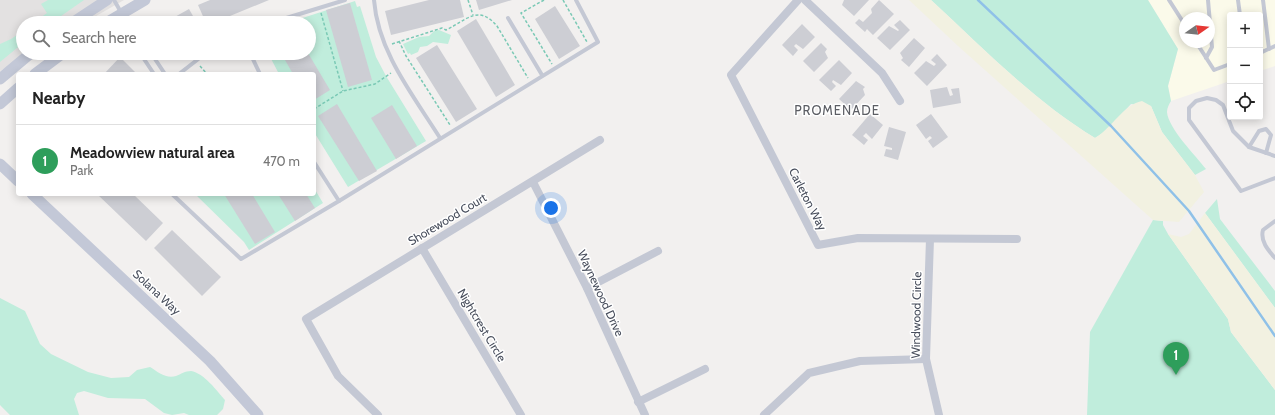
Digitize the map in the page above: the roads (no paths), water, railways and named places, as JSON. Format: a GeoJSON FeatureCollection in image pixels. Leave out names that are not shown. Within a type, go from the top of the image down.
{"type":"FeatureCollection","features":[{"type":"Feature","properties":{"kind":"street"},"geometry":{"type":"LineString","coordinates":[[83,16],[107,0]]}},
{"type":"Feature","properties":{"kind":"street"},"geometry":{"type":"LineString","coordinates":[[125,16],[145,0]]}},
{"type":"Feature","properties":{"kind":"street","name":"Carleton Way"},"geometry":{"type":"LineString","coordinates":[[798,0],[731,75],[818,245],[858,238],[1017,239]]}},
{"type":"Feature","properties":{"kind":"street"},"geometry":{"type":"LineString","coordinates":[[805,0],[882,73],[900,101]]}},
{"type":"Feature","properties":{"kind":"street"},"geometry":{"type":"LineString","coordinates":[[0,79],[23,60]]}},
{"type":"Feature","properties":{"kind":"street"},"geometry":{"type":"LineString","coordinates":[[38,72],[54,60]]}},
{"type":"Feature","properties":{"kind":"street"},"geometry":{"type":"LineString","coordinates":[[0,104],[16,90]]}},
{"type":"Feature","properties":{"kind":"street","name":"Shorewood Court"},"geometry":{"type":"LineString","coordinates":[[378,415],[338,376],[306,319],[600,140]]}},
{"type":"Feature","properties":{"kind":"street"},"geometry":{"type":"LineString","coordinates":[[0,164],[16,179]]}},
{"type":"Feature","properties":{"kind":"street","name":"Waynewood Drive"},"geometry":{"type":"LineString","coordinates":[[533,182],[587,288],[645,415]]}},
{"type":"Feature","properties":{"kind":"street","name":"Solana Way"},"geometry":{"type":"LineString","coordinates":[[34,196],[210,361],[258,415]]}},
{"type":"Feature","properties":{"kind":"street","name":"Windwood Circle"},"geometry":{"type":"LineString","coordinates":[[930,239],[926,359],[939,415]]}},
{"type":"Feature","properties":{"kind":"street","name":"Nightcrest Circle"},"geometry":{"type":"LineString","coordinates":[[422,248],[521,415]]}},
{"type":"Feature","properties":{"kind":"street"},"geometry":{"type":"LineString","coordinates":[[587,288],[658,251]]}},
{"type":"Feature","properties":{"kind":"street"},"geometry":{"type":"LineString","coordinates":[[775,415],[766,412],[809,373],[860,361],[926,359]]}},
{"type":"Feature","properties":{"kind":"street"},"geometry":{"type":"LineString","coordinates":[[638,402],[705,369]]}},
{"type":"Feature","properties":{"kind":"lane"},"geometry":{"type":"LineString","coordinates":[[114,0],[122,16]]}},
{"type":"Feature","properties":{"kind":"lane"},"geometry":{"type":"LineString","coordinates":[[293,16],[345,0]]}},
{"type":"Feature","properties":{"kind":"lane"},"geometry":{"type":"LineString","coordinates":[[374,0],[375,10],[386,46],[396,69],[440,138]]}},
{"type":"Feature","properties":{"kind":"lane"},"geometry":{"type":"LineString","coordinates":[[174,196],[241,259],[339,201],[530,82],[598,42],[576,0]]}},
{"type":"Feature","properties":{"kind":"lane"},"geometry":{"type":"LineString","coordinates":[[1169,0],[1179,16]]}},
{"type":"Feature","properties":{"kind":"lane"},"geometry":{"type":"LineString","coordinates":[[1206,58],[1212,47],[1208,0]]}},
{"type":"Feature","properties":{"kind":"lane"},"geometry":{"type":"LineString","coordinates":[[1238,0],[1240,12]]}},
{"type":"Feature","properties":{"kind":"lane"},"geometry":{"type":"LineString","coordinates":[[1263,0],[1269,49]]}},
{"type":"Feature","properties":{"kind":"lane"},"geometry":{"type":"LineString","coordinates":[[508,18],[542,75]]}},
{"type":"Feature","properties":{"kind":"lane"},"geometry":{"type":"LineString","coordinates":[[1263,52],[1275,46]]}},
{"type":"Feature","properties":{"kind":"lane"},"geometry":{"type":"LineString","coordinates":[[1200,48],[1214,70],[1227,65]]}},
{"type":"Feature","properties":{"kind":"lane"},"geometry":{"type":"LineString","coordinates":[[145,60],[153,72]]}},
{"type":"Feature","properties":{"kind":"lane"},"geometry":{"type":"LineString","coordinates":[[156,60],[164,72]]}},
{"type":"Feature","properties":{"kind":"lane"},"geometry":{"type":"LineString","coordinates":[[182,72],[197,60]]}},
{"type":"Feature","properties":{"kind":"lane"},"geometry":{"type":"LineString","coordinates":[[253,60],[259,72]]}},
{"type":"Feature","properties":{"kind":"lane"},"geometry":{"type":"LineString","coordinates":[[1275,156],[1249,147],[1233,131],[1224,105],[1216,100],[1207,98],[1196,100],[1189,108],[1190,120],[1241,190],[1275,178]]}},
{"type":"Feature","properties":{"kind":"lane"},"geometry":{"type":"LineString","coordinates":[[1249,147],[1259,131],[1266,129],[1271,135],[1266,153]]}},
{"type":"Feature","properties":{"kind":"lane"},"geometry":{"type":"LineString","coordinates":[[316,165],[339,201]]}},
{"type":"Feature","properties":{"kind":"lane"},"geometry":{"type":"LineString","coordinates":[[1275,222],[1263,230],[1262,236],[1266,247],[1275,258]]}},
{"type":"Feature","properties":{"kind":"waterway"},"geometry":{"type":"LineString","coordinates":[[978,0],[1111,126],[1189,211],[1275,336]]}},
{"type":"Feature","properties":{"kind":"place","name":"Meadowview natural area"},"geometry":{"type":"Point","coordinates":[1176,375]}},
{"type":"Feature","properties":{"kind":"district","name":"PROMENADE"},"geometry":{"type":"Point","coordinates":[837,110]}}]}
